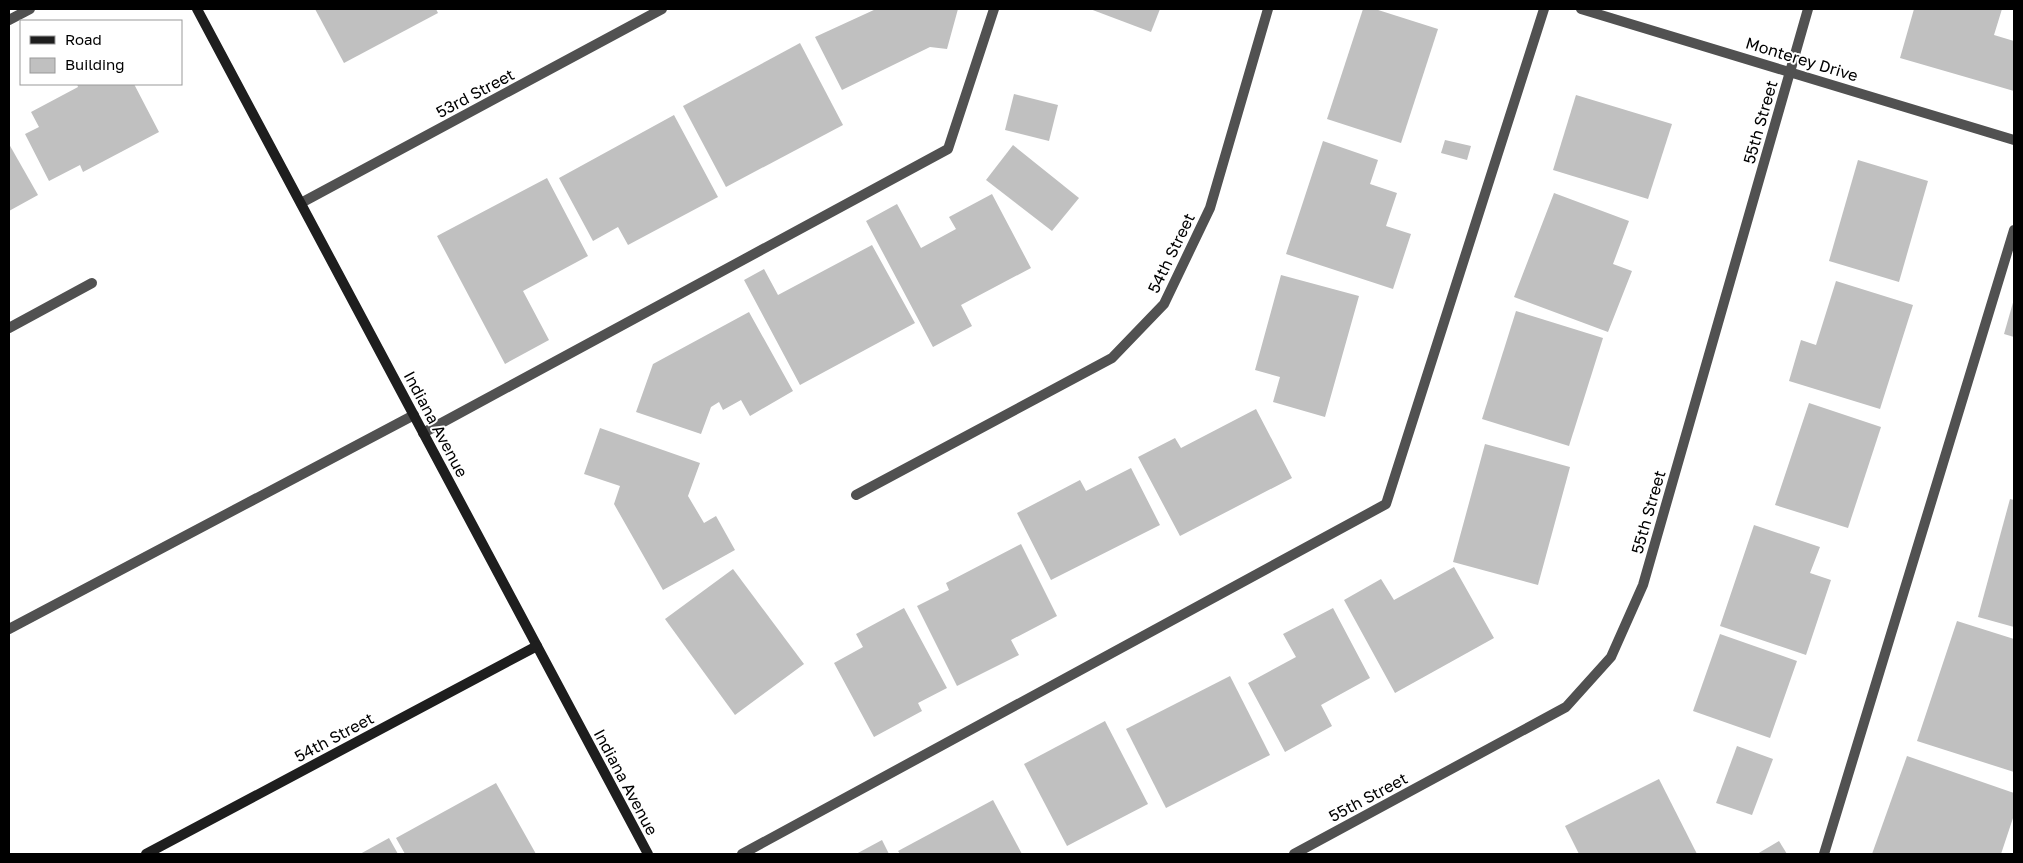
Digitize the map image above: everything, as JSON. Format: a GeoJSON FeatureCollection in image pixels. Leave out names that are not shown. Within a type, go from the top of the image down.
{"type":"FeatureCollection","features":[{"type":"Feature","properties":{"kind":"main road","name":"Indiana Avenue"},"geometry":{"type":"LineString","coordinates":[[197,9],[648,854]]}},
{"type":"Feature","properties":{"kind":"main road","name":"54th Street"},"geometry":{"type":"LineString","coordinates":[[146,854],[537,646]]}},
{"type":"Feature","properties":{"kind":"street"},"geometry":{"type":"LineString","coordinates":[[9,20],[30,9]]}},
{"type":"Feature","properties":{"kind":"street","name":"53rd Street"},"geometry":{"type":"LineString","coordinates":[[301,204],[662,9]]}},
{"type":"Feature","properties":{"kind":"street"},"geometry":{"type":"LineString","coordinates":[[423,433],[948,149],[994,9]]}},
{"type":"Feature","properties":{"kind":"street","name":"54th Street"},"geometry":{"type":"LineString","coordinates":[[856,495],[1112,358],[1164,304],[1210,208],[1268,9]]}},
{"type":"Feature","properties":{"kind":"street"},"geometry":{"type":"LineString","coordinates":[[742,854],[1386,504],[1544,9]]}},
{"type":"Feature","properties":{"kind":"street","name":"Monterey Drive"},"geometry":{"type":"LineString","coordinates":[[1581,9],[2014,140]]}},
{"type":"Feature","properties":{"kind":"street","name":"55th Street"},"geometry":{"type":"LineString","coordinates":[[1294,854],[1566,707],[1611,657],[1643,585],[1808,9]]}},
{"type":"Feature","properties":{"kind":"street"},"geometry":{"type":"LineString","coordinates":[[1824,854],[2014,230]]}},
{"type":"Feature","properties":{"kind":"street"},"geometry":{"type":"LineString","coordinates":[[9,328],[92,283]]}},
{"type":"Feature","properties":{"kind":"street"},"geometry":{"type":"LineString","coordinates":[[9,629],[414,415]]}},
{"type":"Feature","properties":{"kind":"building"},"geometry":{"type":"Polygon","coordinates":[[[315,9],[436,9],[438,13],[344,63],[315,9]]]}},
{"type":"Feature","properties":{"kind":"building"},"geometry":{"type":"Polygon","coordinates":[[[876,9],[958,9],[947,49],[930,47],[842,90],[815,37],[876,9]]]}},
{"type":"Feature","properties":{"kind":"building"},"geometry":{"type":"Polygon","coordinates":[[[1090,9],[1160,9],[1151,32],[1090,9]]]}},
{"type":"Feature","properties":{"kind":"building"},"geometry":{"type":"Polygon","coordinates":[[[1363,9],[1375,9],[1438,29],[1401,143],[1327,119],[1363,9]]]}},
{"type":"Feature","properties":{"kind":"building"},"geometry":{"type":"Polygon","coordinates":[[[1914,9],[2002,9],[1994,35],[2014,41],[2014,91],[1900,58],[1914,9]]]}},
{"type":"Feature","properties":{"kind":"building"},"geometry":{"type":"Polygon","coordinates":[[[800,43],[843,125],[726,187],[683,106],[800,43]]]}},
{"type":"Feature","properties":{"kind":"building"},"geometry":{"type":"Polygon","coordinates":[[[77,85],[135,85],[159,132],[83,172],[80,165],[49,181],[25,134],[39,127],[31,112],[78,87],[77,85]]]}},
{"type":"Feature","properties":{"kind":"building"},"geometry":{"type":"Polygon","coordinates":[[[1014,94],[1058,105],[1049,141],[1005,130],[1014,94]]]}},
{"type":"Feature","properties":{"kind":"building"},"geometry":{"type":"Polygon","coordinates":[[[1576,95],[1672,124],[1648,199],[1553,170],[1576,95]]]}},
{"type":"Feature","properties":{"kind":"building"},"geometry":{"type":"Polygon","coordinates":[[[674,115],[718,197],[628,245],[618,227],[593,241],[559,178],[674,115]]]}},
{"type":"Feature","properties":{"kind":"building"},"geometry":{"type":"Polygon","coordinates":[[[1445,140],[1471,146],[1467,160],[1441,153],[1445,140]]]}},
{"type":"Feature","properties":{"kind":"building"},"geometry":{"type":"Polygon","coordinates":[[[1323,141],[1378,160],[1370,184],[1397,193],[1386,226],[1411,234],[1393,289],[1286,254],[1323,141]]]}},
{"type":"Feature","properties":{"kind":"building"},"geometry":{"type":"Polygon","coordinates":[[[9,144],[38,195],[9,211],[9,144]]]}},
{"type":"Feature","properties":{"kind":"building"},"geometry":{"type":"Polygon","coordinates":[[[1013,145],[1079,198],[1052,231],[986,180],[1013,145]]]}},
{"type":"Feature","properties":{"kind":"building"},"geometry":{"type":"Polygon","coordinates":[[[1858,160],[1928,181],[1899,282],[1829,261],[1858,160]]]}},
{"type":"Feature","properties":{"kind":"building"},"geometry":{"type":"Polygon","coordinates":[[[547,178],[588,256],[523,291],[549,340],[505,364],[437,236],[547,178]]]}},
{"type":"Feature","properties":{"kind":"building"},"geometry":{"type":"Polygon","coordinates":[[[1554,193],[1629,221],[1613,264],[1632,271],[1608,332],[1514,297],[1554,193]]]}},
{"type":"Feature","properties":{"kind":"building"},"geometry":{"type":"Polygon","coordinates":[[[992,194],[1031,268],[961,305],[972,326],[933,347],[866,221],[897,204],[921,248],[956,229],[949,217],[992,194]]]}},
{"type":"Feature","properties":{"kind":"building"},"geometry":{"type":"Polygon","coordinates":[[[872,245],[915,323],[800,385],[744,280],[764,269],[778,295],[872,245]]]}},
{"type":"Feature","properties":{"kind":"building"},"geometry":{"type":"Polygon","coordinates":[[[1281,275],[1359,296],[1325,417],[1273,402],[1280,377],[1255,370],[1281,275]]]}},
{"type":"Feature","properties":{"kind":"building"},"geometry":{"type":"Polygon","coordinates":[[[1836,281],[1913,305],[1880,409],[1789,381],[1801,340],[1816,345],[1836,281]]]}},
{"type":"Feature","properties":{"kind":"building"},"geometry":{"type":"Polygon","coordinates":[[[2014,299],[2014,337],[2004,334],[2014,299]]]}},
{"type":"Feature","properties":{"kind":"building"},"geometry":{"type":"Polygon","coordinates":[[[1516,311],[1603,338],[1569,446],[1482,419],[1516,311]]]}},
{"type":"Feature","properties":{"kind":"building"},"geometry":{"type":"Polygon","coordinates":[[[749,312],[793,391],[750,416],[741,400],[723,410],[719,402],[711,407],[701,434],[636,412],[653,364],[749,312]]]}},
{"type":"Feature","properties":{"kind":"building"},"geometry":{"type":"Polygon","coordinates":[[[1809,403],[1881,427],[1848,528],[1775,505],[1809,403]]]}},
{"type":"Feature","properties":{"kind":"building"},"geometry":{"type":"Polygon","coordinates":[[[1256,409],[1292,478],[1180,536],[1138,457],[1175,438],[1181,448],[1256,409]]]}},
{"type":"Feature","properties":{"kind":"building"},"geometry":{"type":"Polygon","coordinates":[[[600,428],[700,463],[688,496],[704,523],[716,516],[735,550],[663,590],[614,504],[620,486],[584,474],[600,428]]]}},
{"type":"Feature","properties":{"kind":"building"},"geometry":{"type":"Polygon","coordinates":[[[1485,444],[1570,467],[1538,585],[1453,562],[1485,444]]]}},
{"type":"Feature","properties":{"kind":"building"},"geometry":{"type":"Polygon","coordinates":[[[1131,468],[1160,525],[1051,580],[1017,513],[1080,480],[1086,491],[1131,468]]]}},
{"type":"Feature","properties":{"kind":"building"},"geometry":{"type":"Polygon","coordinates":[[[2010,499],[2014,500],[2014,627],[1978,617],[2010,499]]]}},
{"type":"Feature","properties":{"kind":"building"},"geometry":{"type":"Polygon","coordinates":[[[1754,525],[1820,547],[1810,573],[1831,580],[1806,655],[1720,626],[1754,525]]]}},
{"type":"Feature","properties":{"kind":"building"},"geometry":{"type":"Polygon","coordinates":[[[1021,544],[1057,616],[1011,640],[1019,655],[957,686],[917,606],[949,590],[946,583],[1021,544]]]}},
{"type":"Feature","properties":{"kind":"building"},"geometry":{"type":"Polygon","coordinates":[[[1454,567],[1494,638],[1395,693],[1344,600],[1381,579],[1394,600],[1454,567]]]}},
{"type":"Feature","properties":{"kind":"building"},"geometry":{"type":"Polygon","coordinates":[[[733,569],[804,664],[735,715],[665,619],[733,569]]]}},
{"type":"Feature","properties":{"kind":"building"},"geometry":{"type":"Polygon","coordinates":[[[904,608],[947,688],[918,703],[922,711],[874,737],[834,663],[863,647],[856,634],[904,608]]]}},
{"type":"Feature","properties":{"kind":"building"},"geometry":{"type":"Polygon","coordinates":[[[1333,608],[1370,678],[1321,705],[1332,726],[1285,752],[1248,683],[1296,657],[1283,634],[1333,608]]]}},
{"type":"Feature","properties":{"kind":"building"},"geometry":{"type":"Polygon","coordinates":[[[1957,621],[2014,639],[2014,772],[1917,741],[1957,621]]]}},
{"type":"Feature","properties":{"kind":"building"},"geometry":{"type":"Polygon","coordinates":[[[1720,634],[1797,661],[1770,738],[1693,711],[1720,634]]]}},
{"type":"Feature","properties":{"kind":"building"},"geometry":{"type":"Polygon","coordinates":[[[1230,676],[1270,755],[1166,808],[1126,729],[1230,676]]]}},
{"type":"Feature","properties":{"kind":"building"},"geometry":{"type":"Polygon","coordinates":[[[1105,721],[1148,804],[1067,846],[1024,764],[1105,721]]]}},
{"type":"Feature","properties":{"kind":"building"},"geometry":{"type":"Polygon","coordinates":[[[1737,746],[1773,759],[1752,815],[1716,803],[1737,746]]]}},
{"type":"Feature","properties":{"kind":"building"},"geometry":{"type":"Polygon","coordinates":[[[1907,756],[2014,793],[2014,815],[2001,854],[1872,854],[1907,756]]]}},
{"type":"Feature","properties":{"kind":"building"},"geometry":{"type":"Polygon","coordinates":[[[1659,779],[1697,854],[1579,854],[1565,826],[1659,779]]]}},
{"type":"Feature","properties":{"kind":"building"},"geometry":{"type":"Polygon","coordinates":[[[496,783],[536,854],[405,854],[396,838],[496,783]]]}},
{"type":"Feature","properties":{"kind":"building"},"geometry":{"type":"Polygon","coordinates":[[[993,800],[1022,854],[900,854],[898,851],[993,800]]]}},
{"type":"Feature","properties":{"kind":"building"},"geometry":{"type":"Polygon","coordinates":[[[389,838],[398,854],[360,854],[389,838]]]}},
{"type":"Feature","properties":{"kind":"building"},"geometry":{"type":"Polygon","coordinates":[[[882,840],[889,854],[856,854],[882,840]]]}},
{"type":"Feature","properties":{"kind":"building"},"geometry":{"type":"Polygon","coordinates":[[[1779,841],[1787,854],[1757,854],[1779,841]]]}}]}
